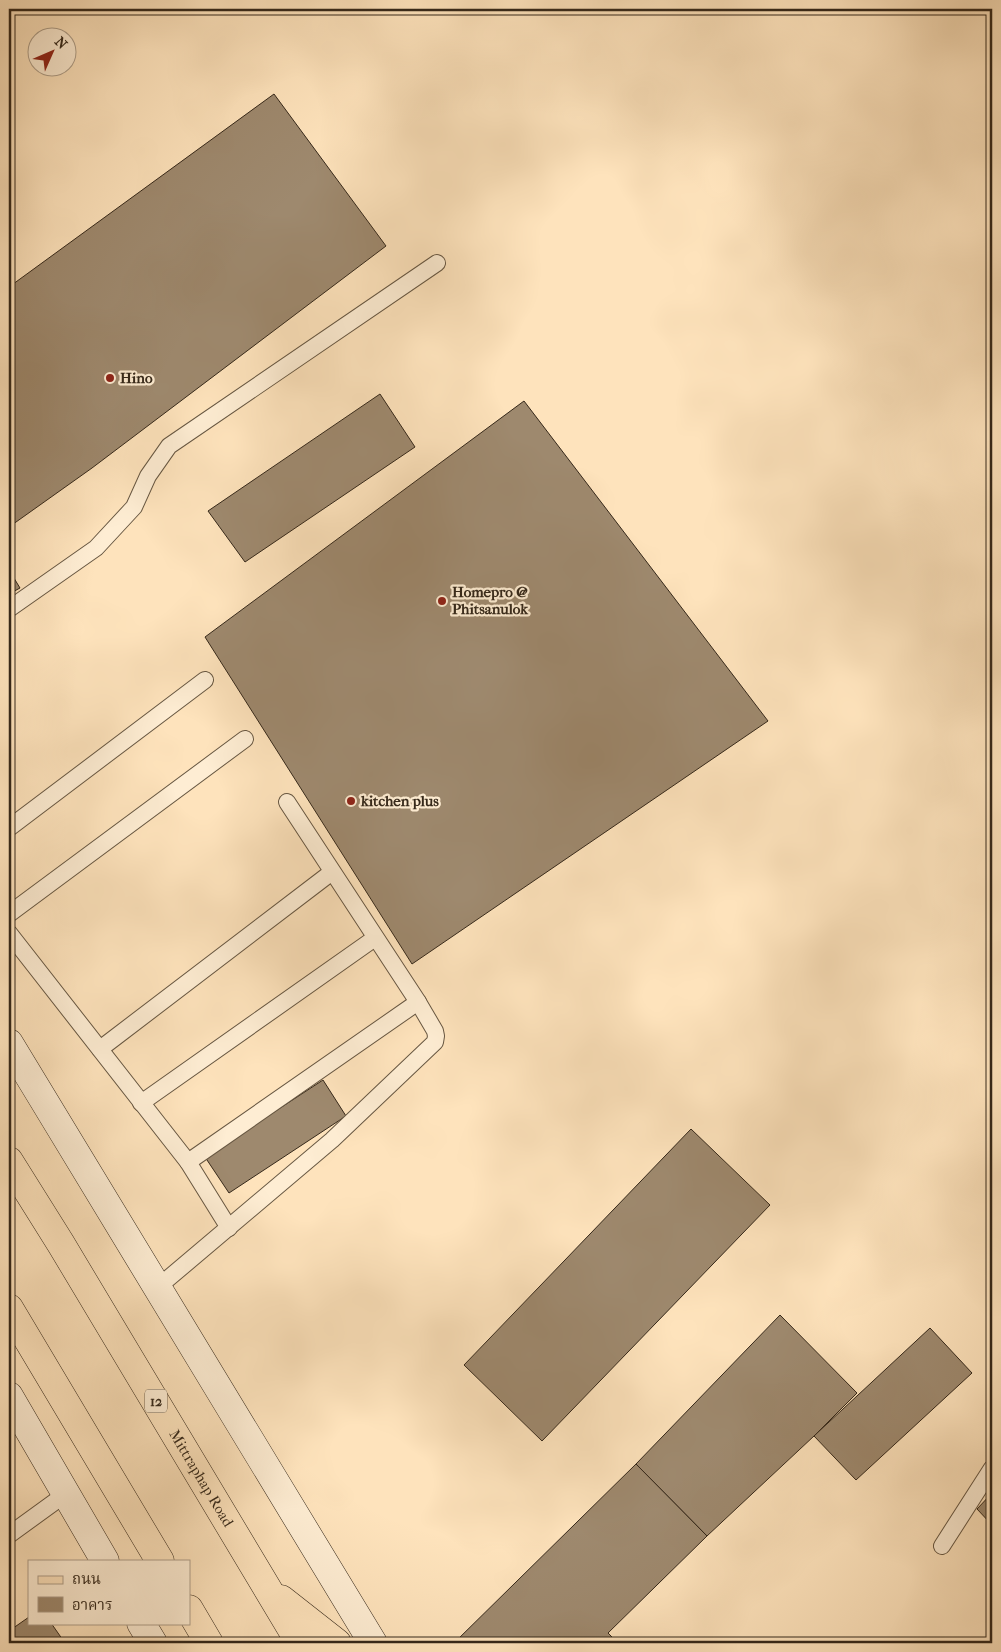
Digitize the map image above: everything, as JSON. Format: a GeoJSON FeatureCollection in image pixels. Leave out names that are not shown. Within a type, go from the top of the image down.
{"type":"FeatureCollection","features":[{"type":"Feature","properties":{"kind":"main road"},"geometry":{"type":"LineString","coordinates":[[9,1043],[373,1643]]}},
{"type":"Feature","properties":{"kind":"main road","name":"Mittraphap Road"},"geometry":{"type":"LineString","coordinates":[[9,1161],[61,1244],[300,1643]]}},
{"type":"Feature","properties":{"kind":"main road"},"geometry":{"type":"LineString","coordinates":[[9,1308],[159,1560]]}},
{"type":"Feature","properties":{"kind":"main road"},"geometry":{"type":"LineString","coordinates":[[9,1396],[104,1560]]}},
{"type":"Feature","properties":{"kind":"main road"},"geometry":{"type":"LineString","coordinates":[[266,1587],[337,1643]]}},
{"type":"Feature","properties":{"kind":"main road"},"geometry":{"type":"LineString","coordinates":[[190,1611],[208,1642]]}},
{"type":"Feature","properties":{"kind":"main road"},"geometry":{"type":"LineString","coordinates":[[142,1624],[153,1643]]}},
{"type":"Feature","properties":{"kind":"lane"},"geometry":{"type":"LineString","coordinates":[[9,609],[96,548],[134,507],[148,476],[169,446],[437,263]]}},
{"type":"Feature","properties":{"kind":"lane"},"geometry":{"type":"LineString","coordinates":[[9,828],[205,680]]}},
{"type":"Feature","properties":{"kind":"lane"},"geometry":{"type":"LineString","coordinates":[[9,914],[245,739]]}},
{"type":"Feature","properties":{"kind":"lane"},"geometry":{"type":"LineString","coordinates":[[157,1288],[332,1140],[435,1042],[435,1031],[418,1002],[287,802]]}},
{"type":"Feature","properties":{"kind":"lane"},"geometry":{"type":"LineString","coordinates":[[100,1050],[332,872]]}},
{"type":"Feature","properties":{"kind":"lane"},"geometry":{"type":"LineString","coordinates":[[9,933],[188,1162],[229,1228]]}},
{"type":"Feature","properties":{"kind":"lane"},"geometry":{"type":"LineString","coordinates":[[141,1103],[375,938]]}},
{"type":"Feature","properties":{"kind":"lane"},"geometry":{"type":"LineString","coordinates":[[188,1162],[418,1002]]}},
{"type":"Feature","properties":{"kind":"lane"},"geometry":{"type":"LineString","coordinates":[[942,1546],[992,1468]]}},
{"type":"Feature","properties":{"kind":"lane"},"geometry":{"type":"LineString","coordinates":[[9,1535],[60,1498]]}},
{"type":"Feature","properties":{"kind":"building","name":"Hino"},"geometry":{"type":"Polygon","coordinates":[[[274,94],[386,246],[92,468],[9,527],[9,287],[274,94]]]}},
{"type":"Feature","properties":{"kind":"building"},"geometry":{"type":"Polygon","coordinates":[[[380,394],[415,447],[245,562],[208,511],[380,394]]]}},
{"type":"Feature","properties":{"kind":"building"},"geometry":{"type":"Polygon","coordinates":[[[524,401],[768,721],[412,964],[205,637],[524,401]]]}},
{"type":"Feature","properties":{"kind":"building"},"geometry":{"type":"Polygon","coordinates":[[[9,570],[20,588],[9,594],[9,570]]]}},
{"type":"Feature","properties":{"kind":"building"},"geometry":{"type":"Polygon","coordinates":[[[323,1080],[346,1116],[229,1193],[205,1157],[323,1080]]]}},
{"type":"Feature","properties":{"kind":"building"},"geometry":{"type":"Polygon","coordinates":[[[691,1129],[770,1205],[542,1441],[464,1365],[691,1129]]]}},
{"type":"Feature","properties":{"kind":"building"},"geometry":{"type":"Polygon","coordinates":[[[780,1315],[857,1393],[707,1536],[636,1464],[780,1315]]]}},
{"type":"Feature","properties":{"kind":"building"},"geometry":{"type":"Polygon","coordinates":[[[930,1328],[972,1373],[856,1480],[814,1436],[930,1328]]]}},
{"type":"Feature","properties":{"kind":"building"},"geometry":{"type":"Polygon","coordinates":[[[636,1464],[707,1536],[608,1633],[618,1643],[454,1643],[636,1464]]]}},
{"type":"Feature","properties":{"kind":"building"},"geometry":{"type":"Polygon","coordinates":[[[992,1493],[992,1525],[977,1509],[992,1493]]]}},
{"type":"Feature","properties":{"kind":"building"},"geometry":{"type":"Polygon","coordinates":[[[28,1618],[28,1624],[52,1624],[65,1643],[9,1643],[9,1631],[28,1618]]]}},
{"type":"Feature","properties":{"kind":"place","name":"Hino"},"geometry":{"type":"Point","coordinates":[110,378]}},
{"type":"Feature","properties":{"kind":"place","name":"Homepro @ Phitsanulok"},"geometry":{"type":"Point","coordinates":[442,601]}},
{"type":"Feature","properties":{"kind":"place","name":"kitchen plus"},"geometry":{"type":"Point","coordinates":[351,801]}}]}
